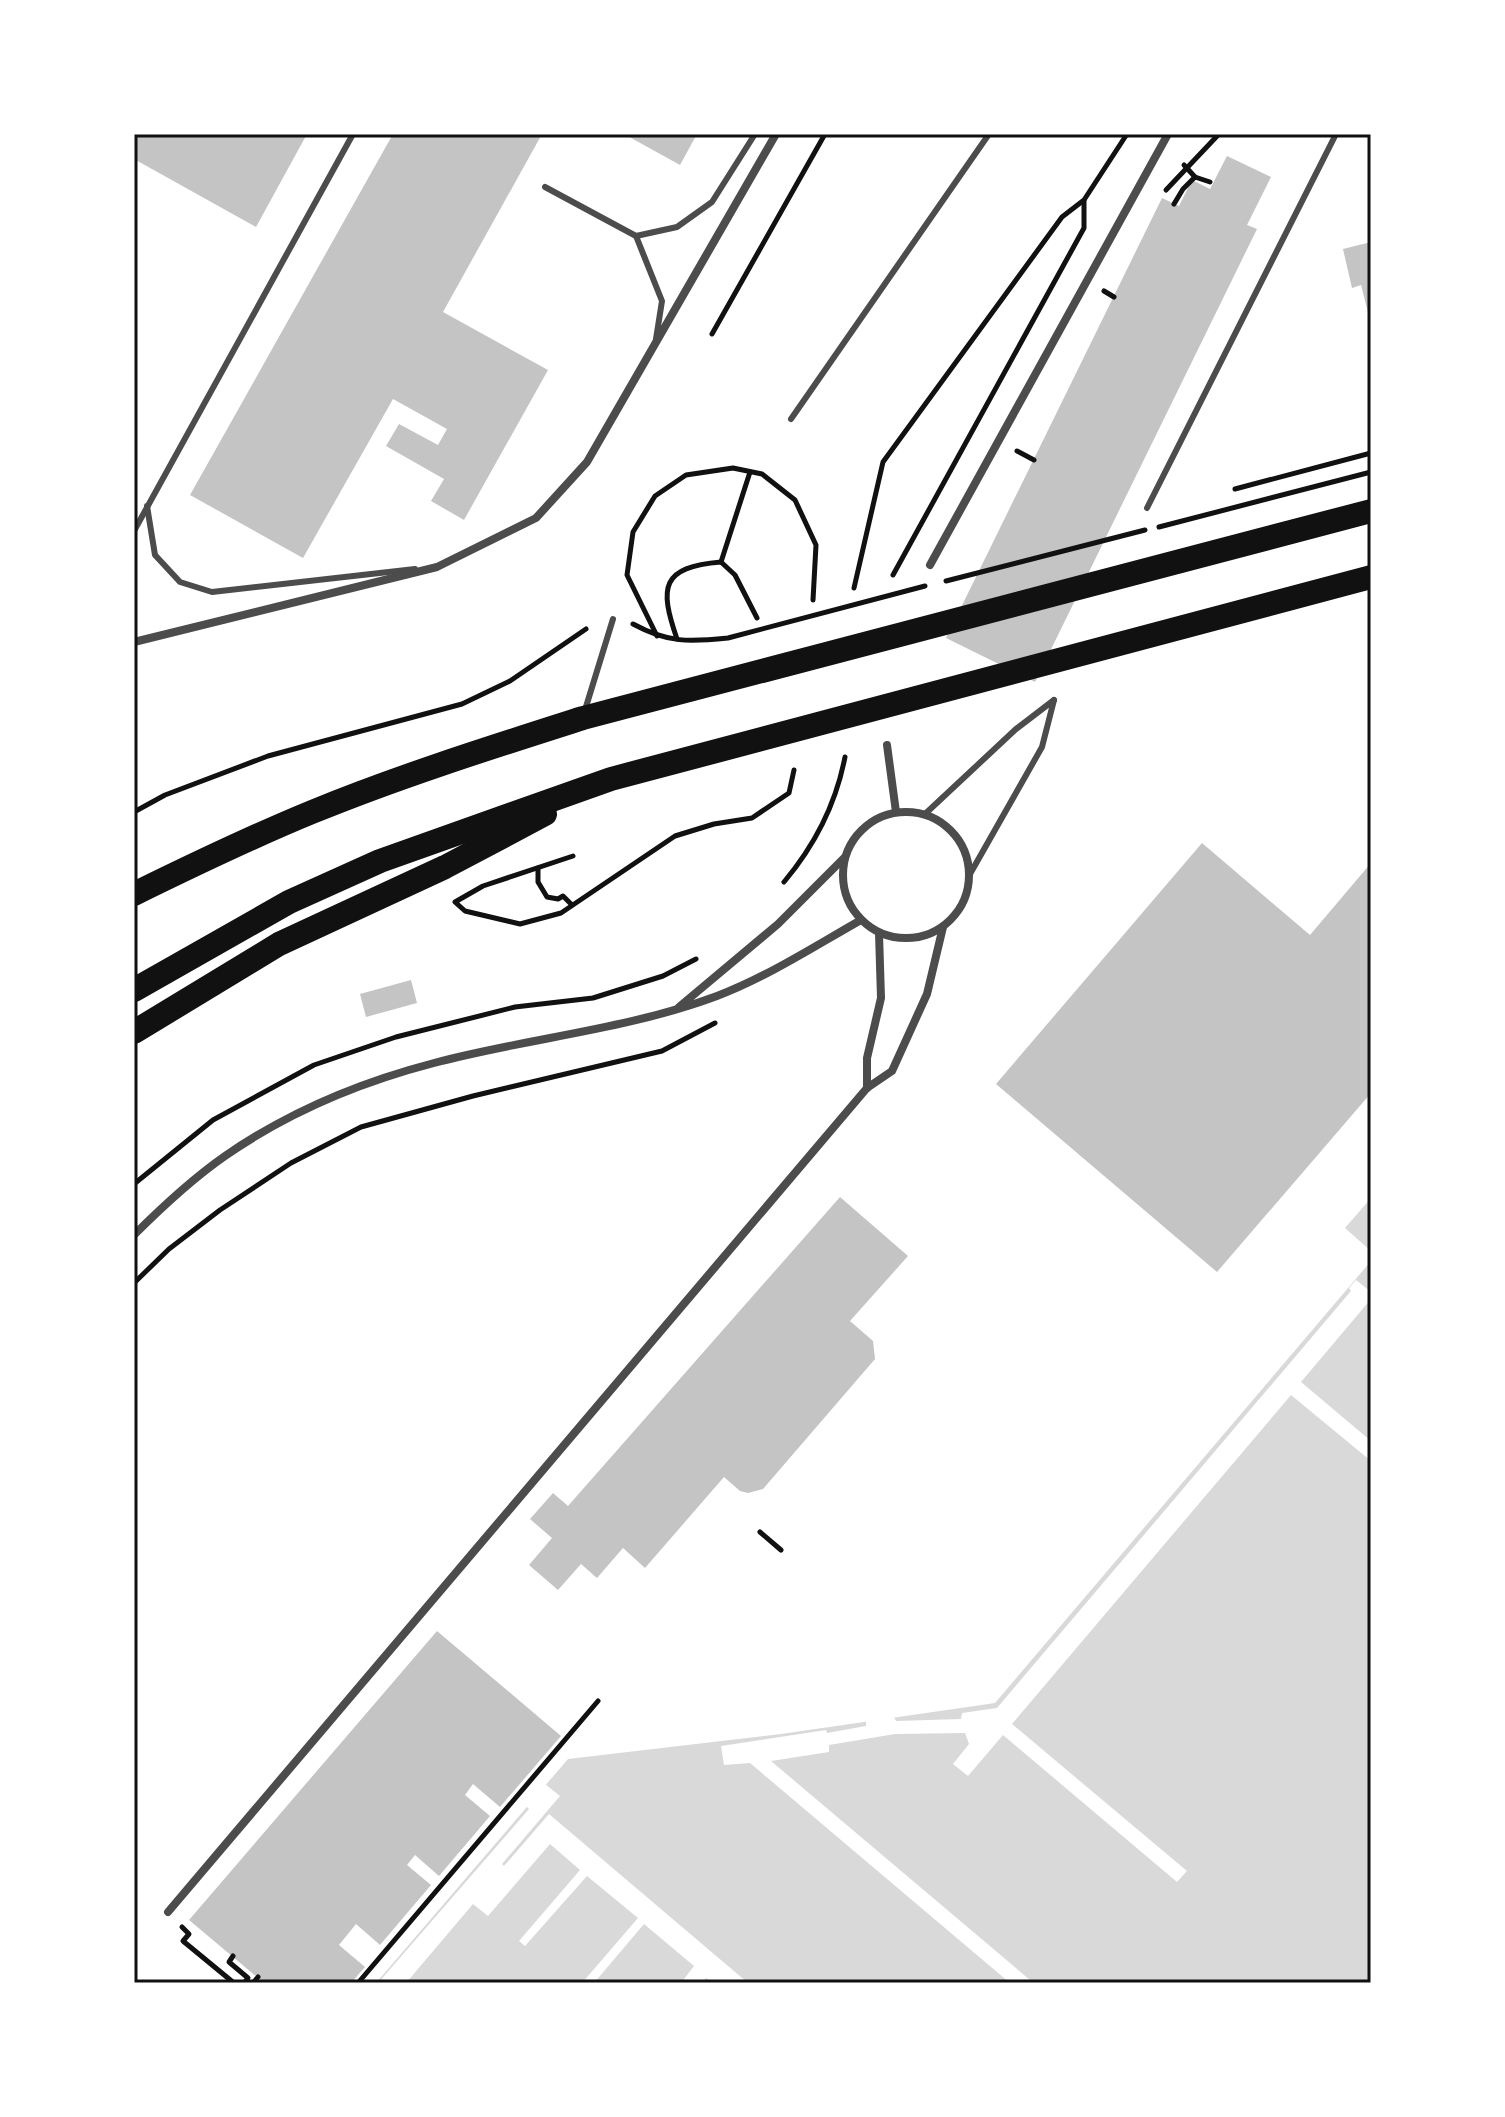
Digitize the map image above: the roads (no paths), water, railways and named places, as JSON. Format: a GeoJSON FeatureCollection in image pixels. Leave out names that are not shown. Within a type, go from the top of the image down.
{"type":"FeatureCollection","features":[{"type":"Feature","properties":{"kind":"highway"},"geometry":{"type":"LineString","coordinates":[[134,894],[314,811],[454,760],[583,718],[1371,511]]}},
{"type":"Feature","properties":{"kind":"highway"},"geometry":{"type":"LineString","coordinates":[[134,990],[289,902],[380,861],[611,779],[1371,577]]}},
{"type":"Feature","properties":{"kind":"highway"},"geometry":{"type":"LineString","coordinates":[[134,1032],[279,944],[445,867],[611,779]]}},
{"type":"Feature","properties":{"kind":"street"},"geometry":{"type":"LineString","coordinates":[[135,642],[437,567],[536,518],[587,462],[776,134]]}},
{"type":"Feature","properties":{"kind":"street"},"geometry":{"type":"LineString","coordinates":[[930,565],[1168,134]]}},
{"type":"Feature","properties":{"kind":"street"},"geometry":{"type":"LineString","coordinates":[[887,745],[896,812]]}},
{"type":"Feature","properties":{"kind":"street"},"geometry":{"type":"LineString","coordinates":[[896,812],[925,814],[943,823],[957,837],[967,854],[970,874],[967,894],[958,912],[943,927],[928,935],[895,938],[879,933],[850,907],[844,891],[842,873],[845,857],[854,838],[879,817],[896,812]]}},
{"type":"Feature","properties":{"kind":"street"},"geometry":{"type":"LineString","coordinates":[[676,1010],[778,924],[845,857]]}},
{"type":"Feature","properties":{"kind":"street"},"geometry":{"type":"LineString","coordinates":[[134,1235],[171,1198],[225,1156],[282,1122],[343,1093],[434,1063],[617,1025],[719,996],[861,920]]}},
{"type":"Feature","properties":{"kind":"street"},"geometry":{"type":"LineString","coordinates":[[168,1912],[867,1088],[892,1071],[927,994],[943,927]]}},
{"type":"Feature","properties":{"kind":"street"},"geometry":{"type":"LineString","coordinates":[[867,1088],[867,1058],[881,998],[879,933]]}},
{"type":"Feature","properties":{"kind":"lane"},"geometry":{"type":"LineString","coordinates":[[134,531],[353,134]]}},
{"type":"Feature","properties":{"kind":"lane"},"geometry":{"type":"LineString","coordinates":[[636,236],[677,227],[712,202],[755,134]]}},
{"type":"Feature","properties":{"kind":"lane"},"geometry":{"type":"LineString","coordinates":[[791,419],[989,134]]}},
{"type":"Feature","properties":{"kind":"lane"},"geometry":{"type":"LineString","coordinates":[[1147,508],[1336,134]]}},
{"type":"Feature","properties":{"kind":"lane"},"geometry":{"type":"LineString","coordinates":[[545,187],[636,236],[662,301],[653,351]]}},
{"type":"Feature","properties":{"kind":"lane"},"geometry":{"type":"LineString","coordinates":[[147,506],[155,555],[180,582],[212,592],[437,567]]}},
{"type":"Feature","properties":{"kind":"lane"},"geometry":{"type":"LineString","coordinates":[[583,718],[613,619]]}},
{"type":"Feature","properties":{"kind":"lane"},"geometry":{"type":"LineString","coordinates":[[925,814],[1016,729],[1054,700],[1042,747],[970,874]]}}]}
